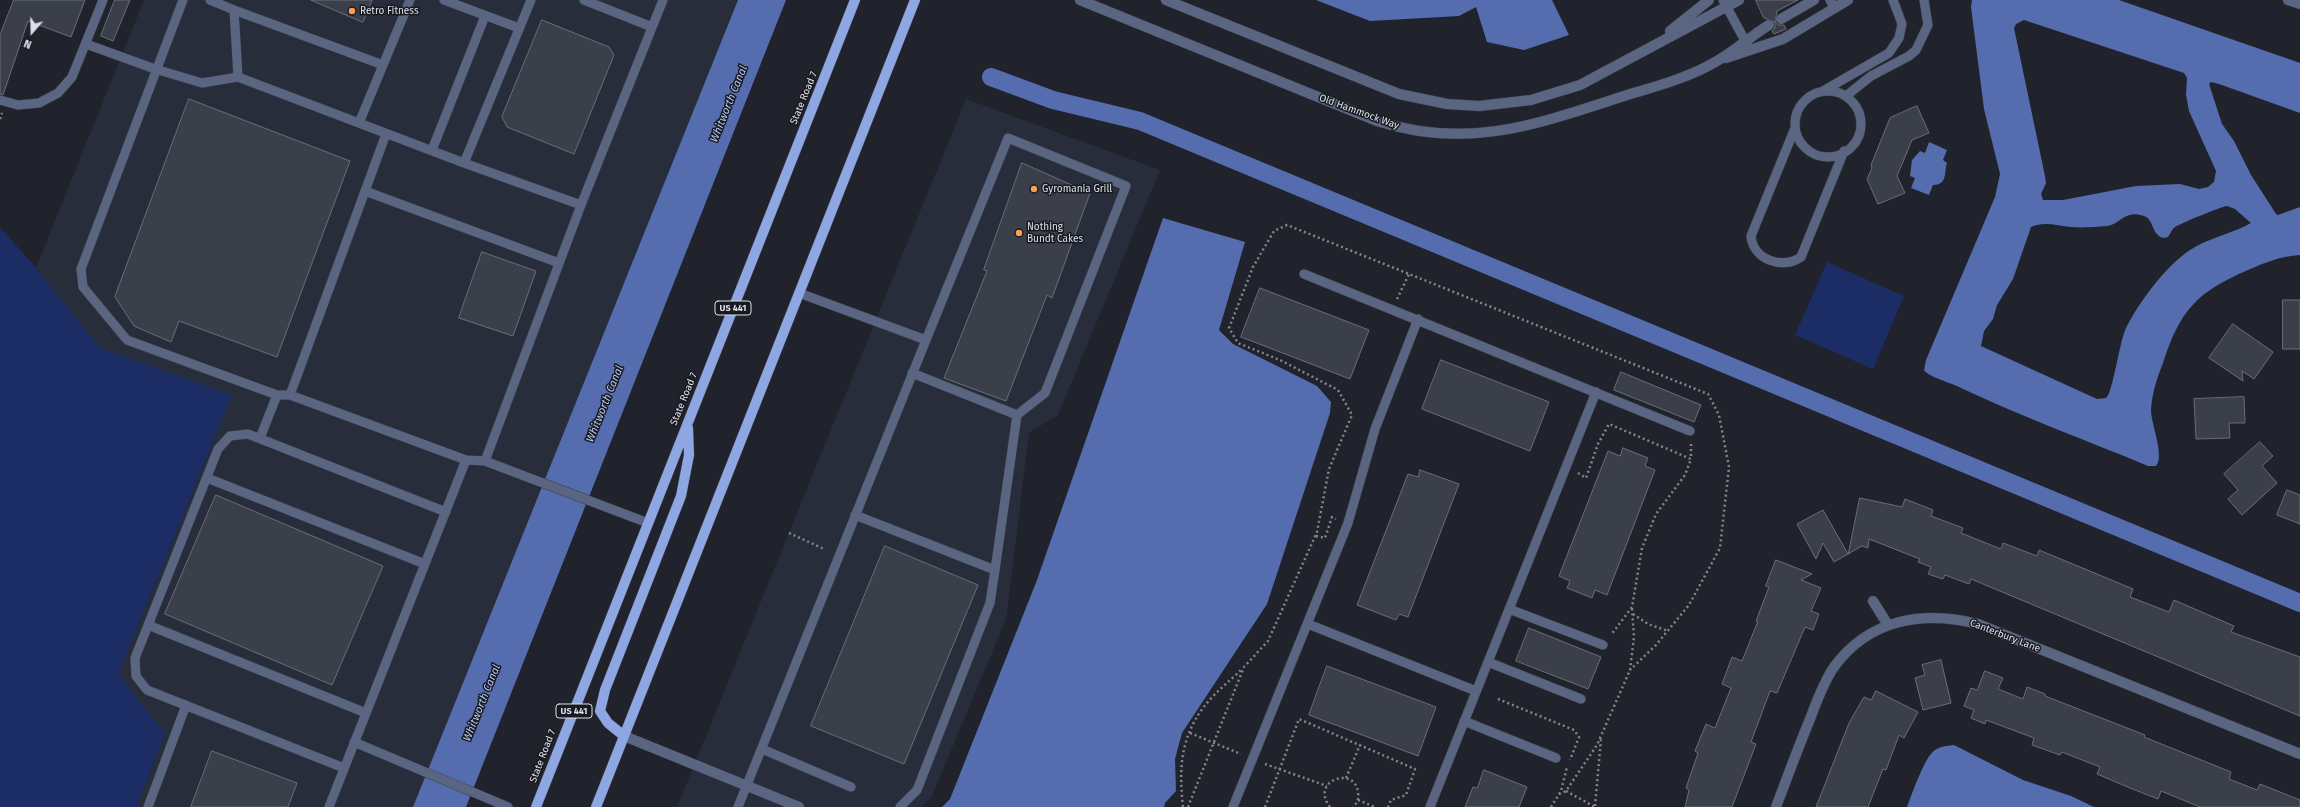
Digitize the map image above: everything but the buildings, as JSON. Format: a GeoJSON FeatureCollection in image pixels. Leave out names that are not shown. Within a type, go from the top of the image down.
{"type":"FeatureCollection","features":[{"type":"Feature","properties":{"kind":"main road","name":"State Road 7"},"geometry":{"type":"LineString","coordinates":[[536,807],[855,0]]}},
{"type":"Feature","properties":{"kind":"main road"},"geometry":{"type":"LineString","coordinates":[[596,807],[915,0]]}},
{"type":"Feature","properties":{"kind":"main road"},"geometry":{"type":"LineString","coordinates":[[624,736],[608,723],[600,711],[605,690],[681,496],[689,455],[687,424]]}},
{"type":"Feature","properties":{"kind":"street","name":"Old Hammock Way"},"geometry":{"type":"LineString","coordinates":[[1080,0],[1377,121],[1396,127],[1444,134],[1496,132],[1526,127],[1672,81],[1717,62],[1783,39],[1832,4],[1848,0]]}},
{"type":"Feature","properties":{"kind":"street"},"geometry":{"type":"LineString","coordinates":[[1166,0],[1371,84],[1420,100],[1479,106],[1531,100],[1580,85],[1600,76],[1648,49],[1725,3],[1739,0]]}},
{"type":"Feature","properties":{"kind":"street"},"geometry":{"type":"LineString","coordinates":[[1648,49],[1709,0]]}},
{"type":"Feature","properties":{"kind":"street"},"geometry":{"type":"LineString","coordinates":[[1781,19],[1814,0]]}},
{"type":"Feature","properties":{"kind":"street"},"geometry":{"type":"LineString","coordinates":[[2288,0],[2300,4]]}},
{"type":"Feature","properties":{"kind":"street","name":"Old Hammock Way"},"geometry":{"type":"LineString","coordinates":[[1717,62],[1745,40],[1769,25]]}},
{"type":"Feature","properties":{"kind":"street"},"geometry":{"type":"LineString","coordinates":[[1873,601],[1888,625]]}},
{"type":"Feature","properties":{"kind":"street","name":"Canterbury Lane"},"geometry":{"type":"LineString","coordinates":[[1776,807],[1823,687],[1834,667],[1850,650],[1868,636],[1888,625],[1910,619],[1933,616],[1956,618],[1978,624],[2300,754]]}},
{"type":"Feature","properties":{"kind":"street"},"geometry":{"type":"LineString","coordinates":[[624,736],[798,807]]}},
{"type":"Feature","properties":{"kind":"lane"},"geometry":{"type":"LineString","coordinates":[[0,100],[18,105],[39,102],[58,93],[72,77],[103,0]]}},
{"type":"Feature","properties":{"kind":"lane"},"geometry":{"type":"LineString","coordinates":[[183,0],[155,69],[80,269],[83,287],[127,340],[277,395],[290,395],[466,460],[485,461],[591,500],[648,523]]}},
{"type":"Feature","properties":{"kind":"lane"},"geometry":{"type":"LineString","coordinates":[[210,0],[383,65]]}},
{"type":"Feature","properties":{"kind":"lane"},"geometry":{"type":"LineString","coordinates":[[359,124],[410,0]]}},
{"type":"Feature","properties":{"kind":"lane"},"geometry":{"type":"LineString","coordinates":[[444,0],[519,28]]}},
{"type":"Feature","properties":{"kind":"lane"},"geometry":{"type":"LineString","coordinates":[[464,163],[531,0]]}},
{"type":"Feature","properties":{"kind":"lane"},"geometry":{"type":"LineString","coordinates":[[584,0],[652,27]]}},
{"type":"Feature","properties":{"kind":"lane"},"geometry":{"type":"LineString","coordinates":[[485,461],[581,204],[664,0]]}},
{"type":"Feature","properties":{"kind":"lane"},"geometry":{"type":"LineString","coordinates":[[1822,92],[1883,57],[1894,47],[1902,24],[1893,0]]}},
{"type":"Feature","properties":{"kind":"lane"},"geometry":{"type":"LineString","coordinates":[[1846,96],[1871,76],[1909,56],[1916,50],[1928,25],[1924,0]]}},
{"type":"Feature","properties":{"kind":"lane"},"geometry":{"type":"LineString","coordinates":[[1725,3],[1751,51]]}},
{"type":"Feature","properties":{"kind":"lane"},"geometry":{"type":"LineString","coordinates":[[234,10],[238,77]]}},
{"type":"Feature","properties":{"kind":"lane"},"geometry":{"type":"LineString","coordinates":[[432,150],[485,16]]}},
{"type":"Feature","properties":{"kind":"lane"},"geometry":{"type":"LineString","coordinates":[[86,44],[155,69],[202,83],[238,77],[464,163],[581,204]]}},
{"type":"Feature","properties":{"kind":"lane"},"geometry":{"type":"LineString","coordinates":[[1795,128],[1799,141],[1810,151],[1824,156],[1838,155],[1844,151],[1851,147],[1859,135],[1861,120],[1856,106],[1846,96],[1832,91],[1817,92],[1805,100],[1796,112],[1795,128],[1751,236],[1752,244],[1762,256],[1781,264],[1795,261],[1801,257],[1844,151]]}},
{"type":"Feature","properties":{"kind":"lane"},"geometry":{"type":"LineString","coordinates":[[290,395],[386,134]]}},
{"type":"Feature","properties":{"kind":"lane"},"geometry":{"type":"LineString","coordinates":[[738,807],[1008,138],[1126,186],[1045,393],[1017,415],[990,603],[917,790],[900,807]]}},
{"type":"Feature","properties":{"kind":"lane"},"geometry":{"type":"LineString","coordinates":[[365,191],[559,263]]}},
{"type":"Feature","properties":{"kind":"lane"},"geometry":{"type":"LineString","coordinates":[[1304,274],[1418,319],[1690,431]]}},
{"type":"Feature","properties":{"kind":"lane"},"geometry":{"type":"LineString","coordinates":[[799,293],[926,340]]}},
{"type":"Feature","properties":{"kind":"lane"},"geometry":{"type":"LineString","coordinates":[[1233,807],[1348,523],[1375,429],[1418,319]]}},
{"type":"Feature","properties":{"kind":"lane"},"geometry":{"type":"LineString","coordinates":[[912,373],[1017,415]]}},
{"type":"Feature","properties":{"kind":"lane"},"geometry":{"type":"LineString","coordinates":[[1430,807],[1596,392]]}},
{"type":"Feature","properties":{"kind":"lane"},"geometry":{"type":"LineString","coordinates":[[260,438],[277,395]]}},
{"type":"Feature","properties":{"kind":"lane"},"geometry":{"type":"LineString","coordinates":[[344,768],[147,690],[136,676],[135,658],[218,449],[230,436],[248,434],[446,512]]}},
{"type":"Feature","properties":{"kind":"lane"},"geometry":{"type":"LineString","coordinates":[[329,807],[466,460]]}},
{"type":"Feature","properties":{"kind":"lane"},"geometry":{"type":"LineString","coordinates":[[207,478],[425,564]]}},
{"type":"Feature","properties":{"kind":"lane"},"geometry":{"type":"LineString","coordinates":[[856,515],[995,570]]}},
{"type":"Feature","properties":{"kind":"lane"},"geometry":{"type":"LineString","coordinates":[[1509,609],[1603,645]]}},
{"type":"Feature","properties":{"kind":"lane"},"geometry":{"type":"LineString","coordinates":[[1308,624],[1476,691]]}},
{"type":"Feature","properties":{"kind":"lane"},"geometry":{"type":"LineString","coordinates":[[148,626],[366,714]]}},
{"type":"Feature","properties":{"kind":"lane"},"geometry":{"type":"LineString","coordinates":[[1488,662],[1581,699]]}},
{"type":"Feature","properties":{"kind":"lane"},"geometry":{"type":"LineString","coordinates":[[148,807],[186,705]]}},
{"type":"Feature","properties":{"kind":"lane"},"geometry":{"type":"LineString","coordinates":[[1464,721],[1556,758]]}},
{"type":"Feature","properties":{"kind":"lane"},"geometry":{"type":"LineString","coordinates":[[354,742],[508,807]]}},
{"type":"Feature","properties":{"kind":"lane"},"geometry":{"type":"LineString","coordinates":[[762,748],[851,787]]}},
{"type":"Feature","properties":{"kind":"path"},"geometry":{"type":"LineString","coordinates":[[1183,807],[1180,779],[1184,744],[1203,708],[1268,641],[1316,536],[1329,469],[1352,415],[1338,390],[1280,360],[1238,343],[1229,328],[1253,267],[1274,231],[1287,225],[1708,394],[1719,415],[1729,467],[1720,548],[1689,605],[1668,631],[1630,670]]}},
{"type":"Feature","properties":{"kind":"path"},"geometry":{"type":"LineString","coordinates":[[1397,298],[1408,274]]}},
{"type":"Feature","properties":{"kind":"path"},"geometry":{"type":"LineString","coordinates":[[1559,794],[1566,791],[1601,737],[1630,670],[1634,637],[1632,607],[1642,548],[1656,514],[1685,475],[1691,459],[1609,424],[1598,444],[1586,478],[1578,473]]}},
{"type":"Feature","properties":{"kind":"path"},"geometry":{"type":"LineString","coordinates":[[1316,536],[1325,538],[1332,518],[1336,519]]}},
{"type":"Feature","properties":{"kind":"path"},"geometry":{"type":"LineString","coordinates":[[789,533],[824,549]]}},
{"type":"Feature","properties":{"kind":"path"},"geometry":{"type":"LineString","coordinates":[[1603,645],[1632,607]]}},
{"type":"Feature","properties":{"kind":"path"},"geometry":{"type":"LineString","coordinates":[[1633,614],[1648,624],[1668,631]]}},
{"type":"Feature","properties":{"kind":"path"},"geometry":{"type":"LineString","coordinates":[[1188,807],[1244,667]]}},
{"type":"Feature","properties":{"kind":"path"},"geometry":{"type":"LineString","coordinates":[[1265,807],[1299,719],[1415,769],[1406,795],[1391,800],[1388,807]]}},
{"type":"Feature","properties":{"kind":"path"},"geometry":{"type":"LineString","coordinates":[[1190,733],[1213,744],[1243,755]]}},
{"type":"Feature","properties":{"kind":"path"},"geometry":{"type":"LineString","coordinates":[[1566,791],[1595,807],[1601,737]]}},
{"type":"Feature","properties":{"kind":"path"},"geometry":{"type":"LineString","coordinates":[[1346,778],[1360,745]]}},
{"type":"Feature","properties":{"kind":"path"},"geometry":{"type":"LineString","coordinates":[[1265,764],[1327,786]]}},
{"type":"Feature","properties":{"kind":"path"},"geometry":{"type":"LineString","coordinates":[[1330,807],[1324,797],[1327,786],[1335,779],[1346,778],[1355,784],[1358,789],[1358,800],[1353,807]]}},
{"type":"Feature","properties":{"kind":"path"},"geometry":{"type":"LineString","coordinates":[[1358,800],[1375,807]]}},
{"type":"Feature","properties":{"kind":"shaded area"},"geometry":{"type":"Polygon","coordinates":[[[144,0],[738,0],[413,807],[136,807],[165,734],[118,674],[232,395],[100,348],[36,268],[144,0]]]}},
{"type":"Feature","properties":{"kind":"shaded area"},"geometry":{"type":"Polygon","coordinates":[[[966,99],[1160,170],[1058,415],[1029,433],[1006,619],[932,796],[922,807],[677,807],[966,99]]]}},
{"type":"Feature","properties":{"kind":"shaded area"},"geometry":{"type":"Polygon","coordinates":[[[0,227],[36,268],[100,348],[232,395],[118,674],[165,734],[136,807],[0,807],[0,227]]]}},
{"type":"Feature","properties":{"kind":"shaded area"},"geometry":{"type":"Polygon","coordinates":[[[1827,262],[1904,296],[1873,369],[1795,335],[1827,262]]]}},
{"type":"Feature","properties":{"kind":"water","name":"Whitworth Canal"},"geometry":{"type":"Polygon","coordinates":[[[738,0],[786,0],[466,807],[413,807],[738,0]]]}},
{"type":"Feature","properties":{"kind":"water"},"geometry":{"type":"Polygon","coordinates":[[[1316,0],[1552,0],[1569,35],[1524,50],[1487,42],[1476,7],[1459,16],[1370,21],[1316,0]]]}},
{"type":"Feature","properties":{"kind":"water"},"geometry":{"type":"Polygon","coordinates":[[[1972,0],[2119,0],[2300,63],[2300,113],[2219,84],[2211,82],[2209,84],[2222,124],[2234,141],[2251,175],[2276,214],[2278,215],[2300,207],[2300,255],[2273,260],[2230,278],[2203,295],[2184,316],[2169,345],[2152,398],[2151,410],[2159,455],[2156,466],[2148,466],[2031,419],[1926,373],[1924,370],[1926,360],[1995,197],[2000,174],[1984,109],[1971,7],[1972,0]],[[2024,20],[2016,24],[2014,28],[2045,176],[2046,183],[2041,194],[2043,200],[2063,200],[2136,186],[2180,184],[2199,189],[2208,187],[2214,182],[2216,171],[2189,111],[2186,95],[2187,78],[2184,73],[2024,20]],[[2227,206],[2179,225],[2172,230],[2168,237],[2163,238],[2156,233],[2150,220],[2137,214],[2127,216],[2112,225],[2107,226],[2076,227],[2041,224],[2031,227],[2013,279],[1997,305],[1993,319],[1984,331],[1981,346],[2097,399],[2106,398],[2111,387],[2126,328],[2139,306],[2165,272],[2185,253],[2195,247],[2251,223],[2235,209],[2227,206]]]}},
{"type":"Feature","properties":{"kind":"water"},"geometry":{"type":"Polygon","coordinates":[[[1929,142],[1947,150],[1943,160],[1947,163],[1943,180],[1941,183],[1933,185],[1929,195],[1911,188],[1915,178],[1910,176],[1912,160],[1920,151],[1925,153],[1929,142]]]}},
{"type":"Feature","properties":{"kind":"water"},"geometry":{"type":"Polygon","coordinates":[[[1163,218],[1245,242],[1219,330],[1233,344],[1317,386],[1331,402],[1330,413],[1267,604],[1182,733],[1175,759],[1176,791],[1165,803],[1164,807],[942,807],[950,799],[1037,580],[1163,218]]]}},
{"type":"Feature","properties":{"kind":"water"},"geometry":{"type":"Polygon","coordinates":[[[1954,745],[2023,780],[2071,796],[2094,807],[1907,807],[1919,776],[1931,754],[1935,750],[1944,746],[1954,745]]]}},
{"type":"Feature","properties":{"kind":"waterway"},"geometry":{"type":"LineString","coordinates":[[991,77],[1053,100],[1140,121],[2300,603]]}},
{"type":"Feature","properties":{"kind":"place","name":"Retro Fitness"},"geometry":{"type":"Point","coordinates":[352,11]}},
{"type":"Feature","properties":{"kind":"place","name":"Gyromania Grill"},"geometry":{"type":"Point","coordinates":[1034,189]}},
{"type":"Feature","properties":{"kind":"place","name":"Nothing Bundt Cakes"},"geometry":{"type":"Point","coordinates":[1019,233]}}]}
